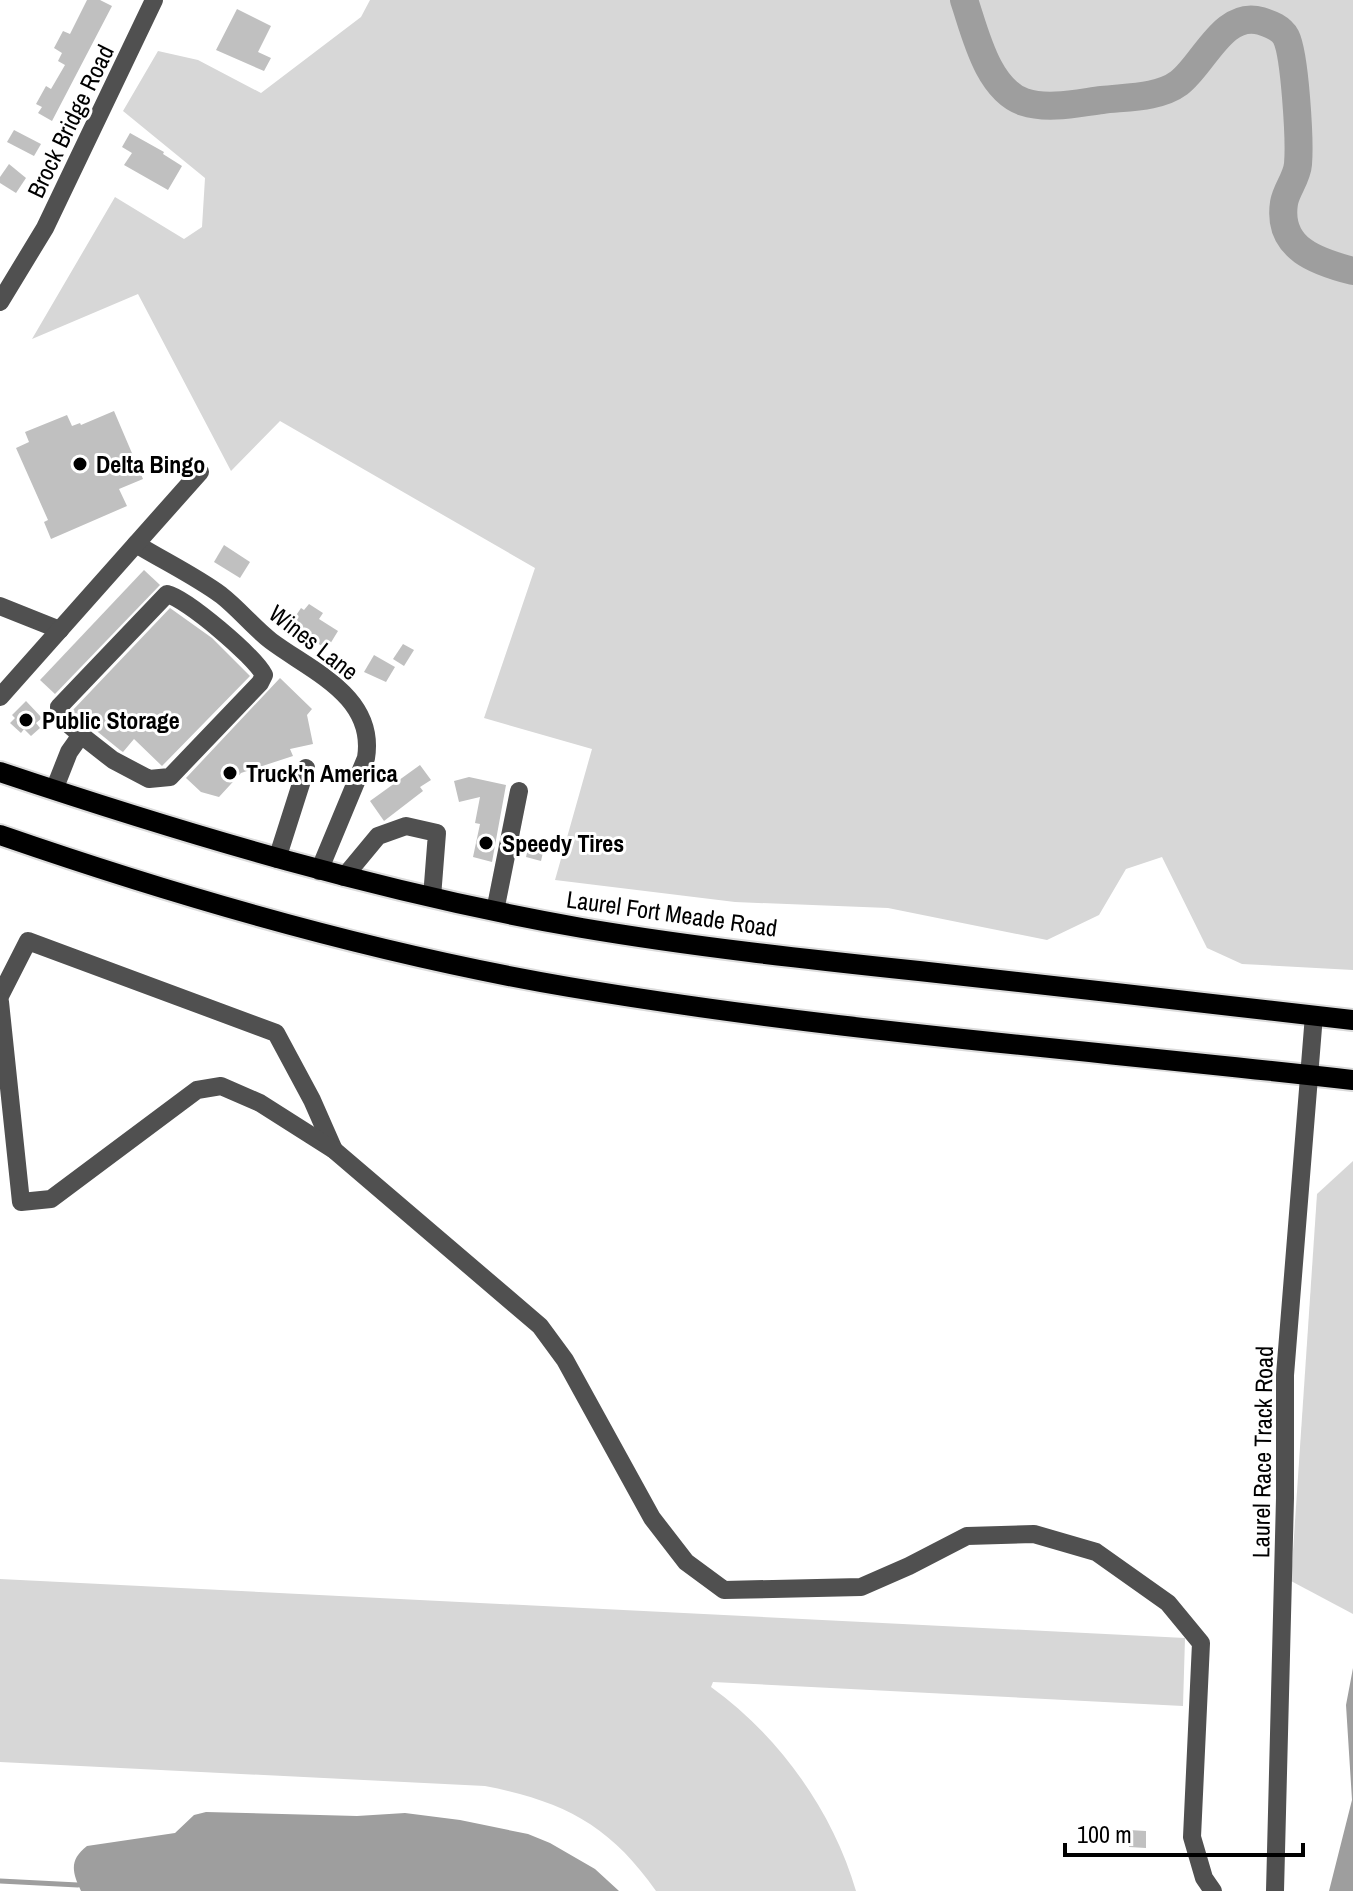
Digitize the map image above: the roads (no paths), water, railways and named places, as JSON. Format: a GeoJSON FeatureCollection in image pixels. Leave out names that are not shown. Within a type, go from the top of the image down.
{"type":"FeatureCollection","features":[{"type":"Feature","properties":{"kind":"main road","name":"Laurel Fort Meade Road"},"geometry":{"type":"LineString","coordinates":[[0,772],[155,824],[319,871],[495,911],[694,946],[1353,1020]]}},
{"type":"Feature","properties":{"kind":"main road"},"geometry":{"type":"LineString","coordinates":[[0,835],[133,881],[298,927],[565,986],[833,1023],[1353,1080]]}},
{"type":"Feature","properties":{"kind":"street","name":"Brock Bridge Road"},"geometry":{"type":"LineString","coordinates":[[0,302],[45,228],[154,0]]}},
{"type":"Feature","properties":{"kind":"street"},"geometry":{"type":"LineString","coordinates":[[2,691],[200,472]]}},
{"type":"Feature","properties":{"kind":"street","name":"Wines Lane"},"geometry":{"type":"LineString","coordinates":[[136,544],[220,595],[256,630],[307,663],[353,703],[369,741],[366,758],[319,871]]}},
{"type":"Feature","properties":{"kind":"street"},"geometry":{"type":"LineString","coordinates":[[167,594],[178,597],[208,621],[261,668],[264,675],[260,683],[170,777],[149,779],[113,760],[81,735],[61,718],[59,707],[167,594]]}},
{"type":"Feature","properties":{"kind":"street"},"geometry":{"type":"LineString","coordinates":[[0,606],[60,630]]}},
{"type":"Feature","properties":{"kind":"street"},"geometry":{"type":"LineString","coordinates":[[54,790],[69,752],[81,735]]}},
{"type":"Feature","properties":{"kind":"street"},"geometry":{"type":"LineString","coordinates":[[277,859],[306,768]]}},
{"type":"Feature","properties":{"kind":"street"},"geometry":{"type":"LineString","coordinates":[[495,911],[519,791]]}},
{"type":"Feature","properties":{"kind":"street"},"geometry":{"type":"LineString","coordinates":[[344,877],[378,836],[406,826],[437,833],[432,897]]}},
{"type":"Feature","properties":{"kind":"street"},"geometry":{"type":"LineString","coordinates":[[334,1150],[312,1100],[276,1033],[28,941],[0,999],[21,1202],[51,1199],[197,1090],[221,1086],[260,1103],[334,1150],[540,1326],[565,1360],[652,1518],[686,1562],[724,1590],[861,1587],[967,1536],[1034,1534],[1096,1552],[1168,1603],[1201,1643],[1192,1837],[1204,1878],[1213,1891]]}},
{"type":"Feature","properties":{"kind":"street","name":"Laurel Race Track Road"},"geometry":{"type":"LineString","coordinates":[[1275,1891],[1285,1375],[1314,1015]]}},
{"type":"Feature","properties":{"kind":"waterway"},"geometry":{"type":"LineString","coordinates":[[964,0],[984,58],[1001,85],[1024,102],[1043,105],[1162,92],[1179,83],[1215,41],[1236,23],[1261,21],[1279,29],[1286,37],[1292,61],[1298,137],[1297,169],[1284,203],[1287,232],[1303,251],[1314,258],[1353,271]]}},
{"type":"Feature","properties":{"kind":"waterway"},"geometry":{"type":"LineString","coordinates":[[0,1881],[78,1885]]}},
{"type":"Feature","properties":{"kind":"place","name":"Delta Bingo"},"geometry":{"type":"Point","coordinates":[80,464]}},
{"type":"Feature","properties":{"kind":"place","name":"Public Storage"},"geometry":{"type":"Point","coordinates":[26,720]}},
{"type":"Feature","properties":{"kind":"place","name":"Truck'n America"},"geometry":{"type":"Point","coordinates":[230,773]}},
{"type":"Feature","properties":{"kind":"place","name":"Speedy Tires"},"geometry":{"type":"Point","coordinates":[486,843]}}]}
